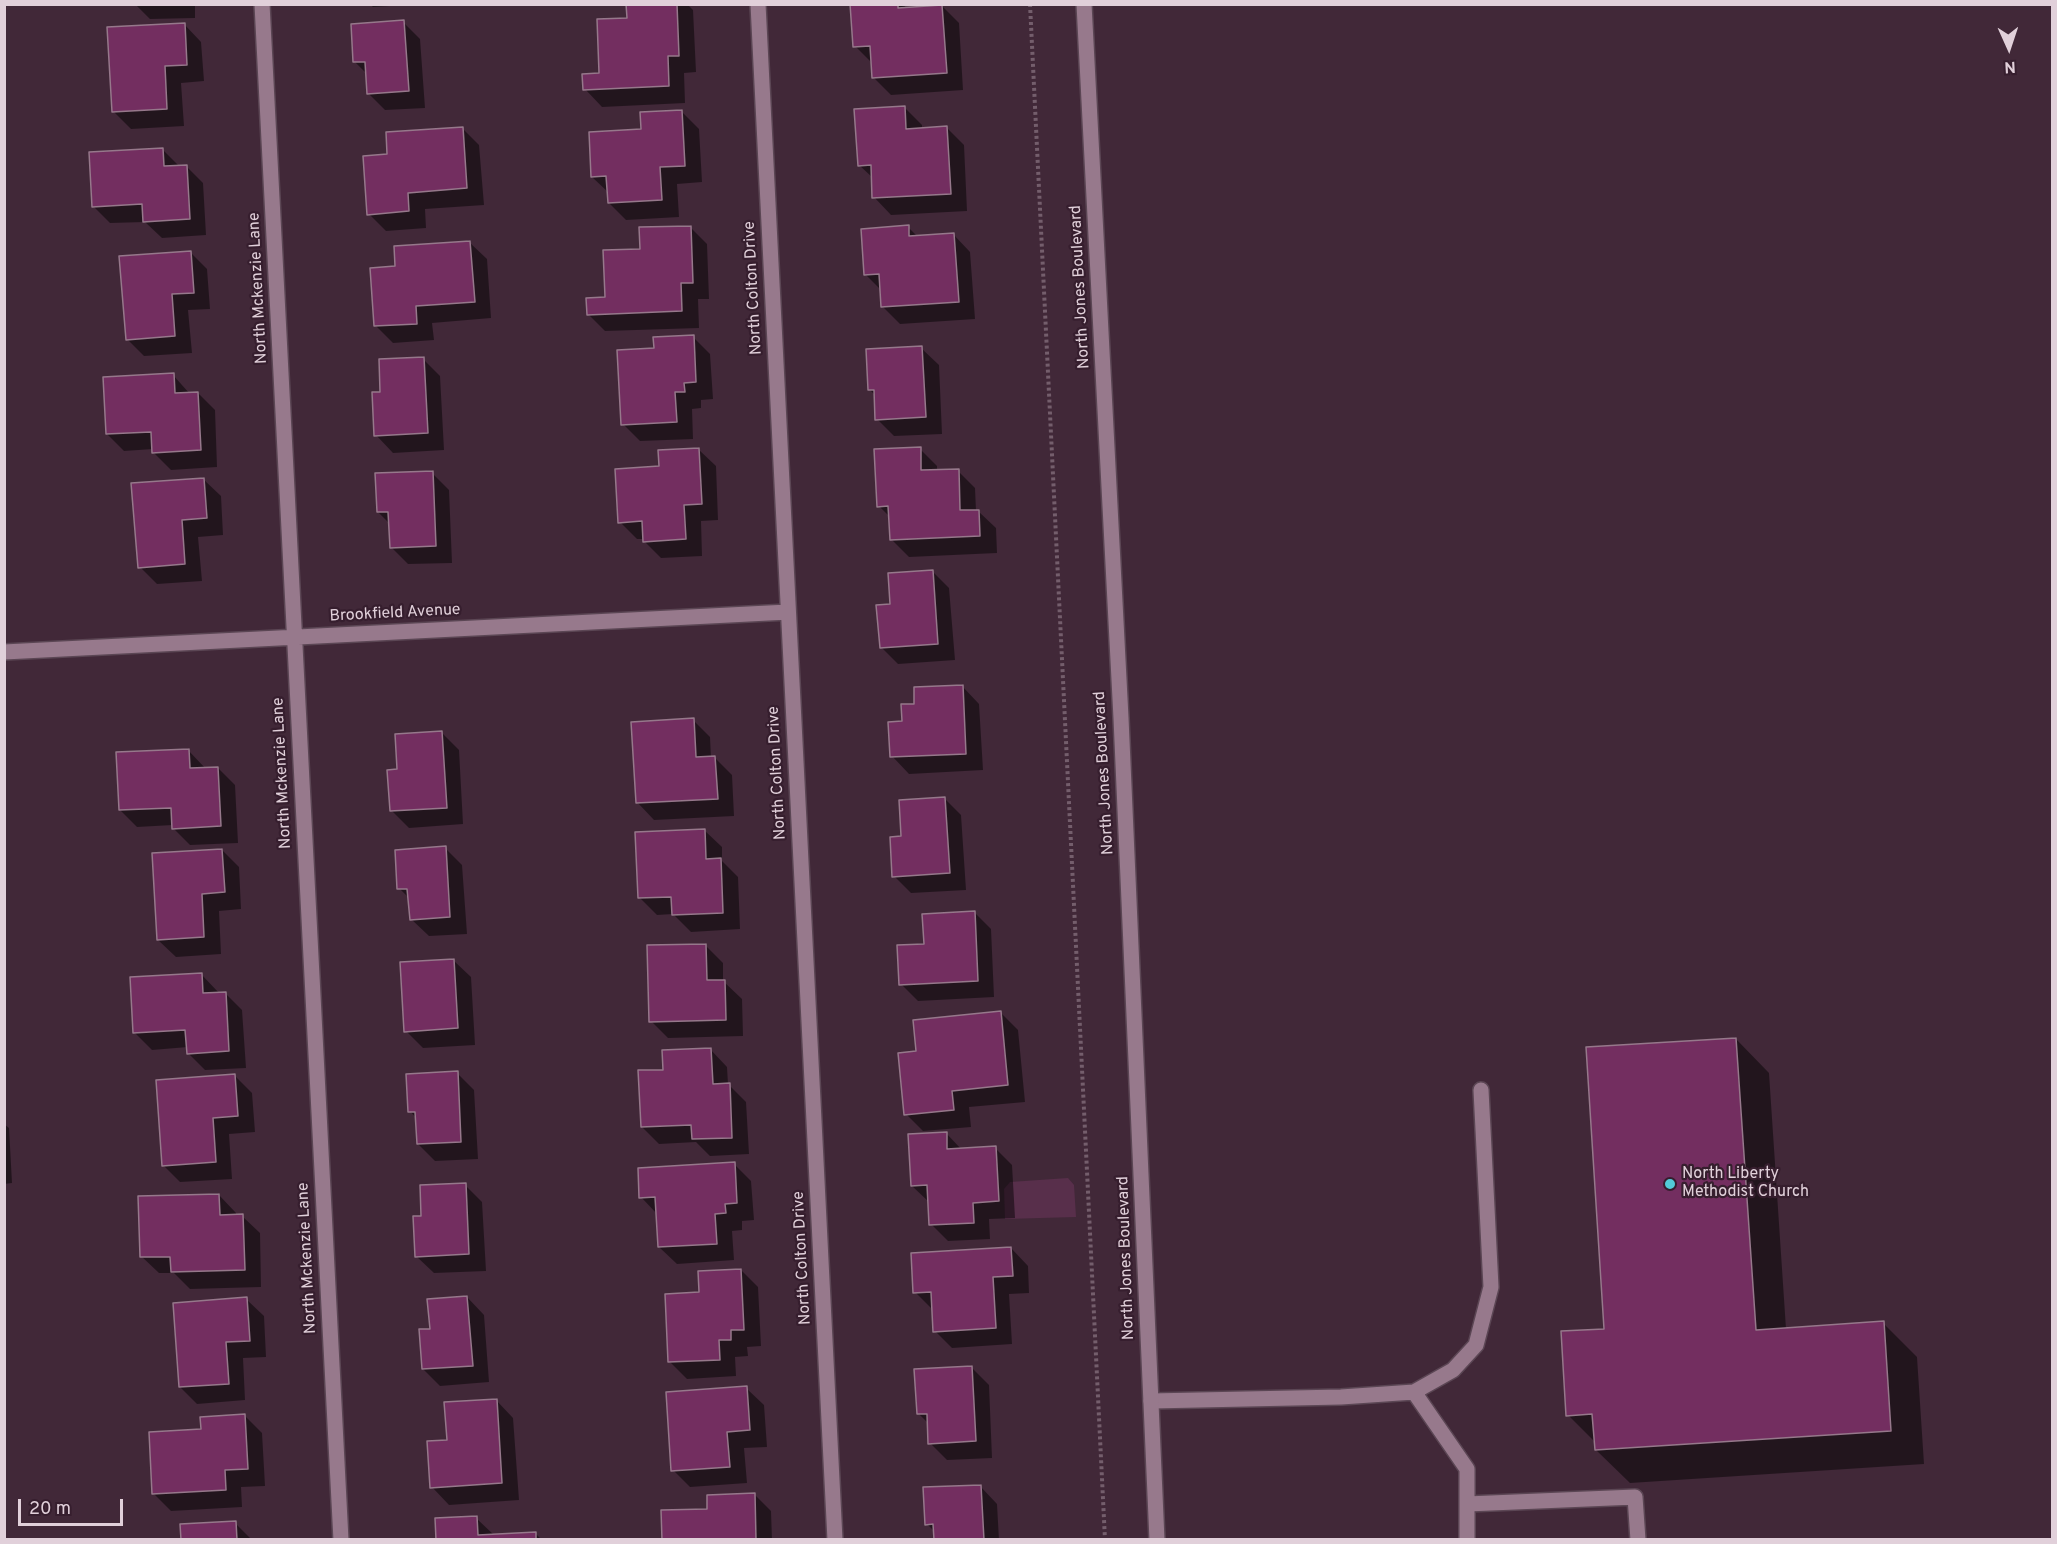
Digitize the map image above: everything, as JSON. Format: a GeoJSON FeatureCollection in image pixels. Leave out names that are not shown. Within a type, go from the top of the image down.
{"type":"FeatureCollection","features":[{"type":"Feature","properties":{"kind":"street","name":"North Mckenzie Lane"},"geometry":{"type":"LineString","coordinates":[[262,4],[341,1539]]}},
{"type":"Feature","properties":{"kind":"street","name":"North Colton Drive"},"geometry":{"type":"LineString","coordinates":[[758,4],[835,1539]]}},
{"type":"Feature","properties":{"kind":"street","name":"North Jones Boulevard"},"geometry":{"type":"LineString","coordinates":[[1084,4],[1122,742],[1157,1539]]}},
{"type":"Feature","properties":{"kind":"street","name":"Brookfield Avenue"},"geometry":{"type":"LineString","coordinates":[[4,652],[788,612]]}},
{"type":"Feature","properties":{"kind":"street"},"geometry":{"type":"LineString","coordinates":[[1151,1401],[1341,1397],[1413,1392],[1453,1370],[1476,1345],[1491,1287],[1481,1090]]}},
{"type":"Feature","properties":{"kind":"street"},"geometry":{"type":"LineString","coordinates":[[1413,1392],[1467,1469],[1467,1539]]}},
{"type":"Feature","properties":{"kind":"street"},"geometry":{"type":"LineString","coordinates":[[1467,1504],[1635,1497],[1638,1539]]}},
{"type":"Feature","properties":{"kind":"path"},"geometry":{"type":"LineString","coordinates":[[1030,4],[1105,1539]]}},
{"type":"Feature","properties":{"kind":"shaded area"},"geometry":{"type":"Polygon","coordinates":[[[1068,1178],[1074,1185],[1076,1217],[1005,1219],[1004,1189],[1010,1182],[1068,1178]]]}},
{"type":"Feature","properties":{"kind":"building"},"geometry":{"type":"Polygon","coordinates":[[[626,4],[677,4],[679,56],[668,56],[669,86],[583,90],[582,74],[599,73],[597,19],[627,18],[626,4]]]}},
{"type":"Feature","properties":{"kind":"building"},"geometry":{"type":"Polygon","coordinates":[[[850,4],[898,4],[898,8],[942,5],[947,73],[872,78],[870,46],[853,47],[850,4]]]}},
{"type":"Feature","properties":{"kind":"building"},"geometry":{"type":"Polygon","coordinates":[[[404,20],[409,91],[367,94],[365,62],[353,62],[351,24],[404,20]]]}},
{"type":"Feature","properties":{"kind":"building"},"geometry":{"type":"Polygon","coordinates":[[[185,23],[187,65],[165,66],[167,109],[112,112],[107,27],[185,23]]]}},
{"type":"Feature","properties":{"kind":"building"},"geometry":{"type":"Polygon","coordinates":[[[905,106],[906,129],[947,126],[951,194],[872,198],[871,165],[858,166],[854,109],[905,106]]]}},
{"type":"Feature","properties":{"kind":"building"},"geometry":{"type":"Polygon","coordinates":[[[682,110],[685,166],[660,167],[662,200],[608,203],[606,176],[591,177],[589,132],[641,129],[640,112],[682,110]]]}},
{"type":"Feature","properties":{"kind":"building"},"geometry":{"type":"Polygon","coordinates":[[[463,127],[467,188],[408,193],[409,211],[367,215],[363,156],[387,154],[386,132],[463,127]]]}},
{"type":"Feature","properties":{"kind":"building"},"geometry":{"type":"Polygon","coordinates":[[[163,148],[164,166],[187,165],[190,219],[143,222],[142,204],[92,207],[89,152],[163,148]]]}},
{"type":"Feature","properties":{"kind":"building"},"geometry":{"type":"Polygon","coordinates":[[[909,225],[909,236],[954,233],[959,302],[881,307],[879,274],[864,275],[861,229],[909,225]]]}},
{"type":"Feature","properties":{"kind":"building"},"geometry":{"type":"Polygon","coordinates":[[[691,226],[693,283],[681,283],[682,311],[587,315],[586,298],[605,297],[603,250],[640,249],[639,227],[691,226]]]}},
{"type":"Feature","properties":{"kind":"building"},"geometry":{"type":"Polygon","coordinates":[[[470,241],[475,302],[416,306],[417,324],[374,326],[370,268],[395,266],[394,246],[470,241]]]}},
{"type":"Feature","properties":{"kind":"building"},"geometry":{"type":"Polygon","coordinates":[[[191,251],[194,293],[172,294],[175,336],[126,340],[119,256],[191,251]]]}},
{"type":"Feature","properties":{"kind":"building"},"geometry":{"type":"Polygon","coordinates":[[[694,335],[696,382],[684,383],[685,392],[675,392],[677,422],[621,425],[617,350],[654,348],[653,337],[694,335]]]}},
{"type":"Feature","properties":{"kind":"building"},"geometry":{"type":"Polygon","coordinates":[[[922,346],[926,417],[875,420],[874,390],[868,390],[866,349],[922,346]]]}},
{"type":"Feature","properties":{"kind":"building"},"geometry":{"type":"Polygon","coordinates":[[[424,357],[428,433],[374,436],[372,392],[380,392],[379,359],[424,357]]]}},
{"type":"Feature","properties":{"kind":"building"},"geometry":{"type":"Polygon","coordinates":[[[174,373],[175,393],[198,392],[201,450],[152,453],[151,432],[106,434],[103,377],[174,373]]]}},
{"type":"Feature","properties":{"kind":"building"},"geometry":{"type":"Polygon","coordinates":[[[921,447],[921,470],[959,469],[960,510],[979,510],[980,536],[890,540],[888,506],[877,507],[874,449],[921,447]]]}},
{"type":"Feature","properties":{"kind":"building"},"geometry":{"type":"Polygon","coordinates":[[[699,448],[702,504],[684,505],[686,539],[643,542],[642,521],[618,523],[615,469],[659,466],[658,450],[699,448]]]}},
{"type":"Feature","properties":{"kind":"building"},"geometry":{"type":"Polygon","coordinates":[[[433,471],[436,546],[390,548],[388,512],[377,512],[375,473],[433,471]]]}},
{"type":"Feature","properties":{"kind":"building"},"geometry":{"type":"Polygon","coordinates":[[[204,478],[207,518],[182,520],[185,564],[138,568],[131,483],[204,478]]]}},
{"type":"Feature","properties":{"kind":"building"},"geometry":{"type":"Polygon","coordinates":[[[933,570],[938,644],[880,648],[876,605],[890,604],[888,573],[933,570]]]}},
{"type":"Feature","properties":{"kind":"building"},"geometry":{"type":"Polygon","coordinates":[[[963,685],[966,754],[890,757],[888,722],[902,721],[901,704],[914,704],[914,687],[963,685]]]}},
{"type":"Feature","properties":{"kind":"building"},"geometry":{"type":"Polygon","coordinates":[[[694,718],[696,757],[715,756],[718,799],[636,803],[631,722],[694,718]]]}},
{"type":"Feature","properties":{"kind":"building"},"geometry":{"type":"Polygon","coordinates":[[[442,731],[447,808],[390,811],[387,770],[397,769],[395,734],[442,731]]]}},
{"type":"Feature","properties":{"kind":"building"},"geometry":{"type":"Polygon","coordinates":[[[189,749],[190,768],[218,767],[221,826],[172,829],[171,808],[119,810],[116,752],[189,749]]]}},
{"type":"Feature","properties":{"kind":"building"},"geometry":{"type":"Polygon","coordinates":[[[945,797],[950,873],[892,877],[890,837],[901,836],[899,800],[945,797]]]}},
{"type":"Feature","properties":{"kind":"building"},"geometry":{"type":"Polygon","coordinates":[[[705,829],[706,859],[721,858],[723,913],[672,915],[671,897],[638,898],[635,832],[705,829]]]}},
{"type":"Feature","properties":{"kind":"building"},"geometry":{"type":"Polygon","coordinates":[[[446,846],[450,917],[410,920],[407,889],[397,889],[395,850],[446,846]]]}},
{"type":"Feature","properties":{"kind":"building"},"geometry":{"type":"Polygon","coordinates":[[[222,849],[225,892],[202,894],[204,937],[157,940],[152,853],[222,849]]]}},
{"type":"Feature","properties":{"kind":"building"},"geometry":{"type":"Polygon","coordinates":[[[975,911],[978,981],[899,985],[897,945],[924,944],[922,914],[975,911]]]}},
{"type":"Feature","properties":{"kind":"building"},"geometry":{"type":"Polygon","coordinates":[[[706,944],[707,980],[725,980],[726,1020],[649,1022],[647,945],[706,944]]]}},
{"type":"Feature","properties":{"kind":"building"},"geometry":{"type":"Polygon","coordinates":[[[454,959],[458,1028],[404,1032],[400,962],[454,959]]]}},
{"type":"Feature","properties":{"kind":"building"},"geometry":{"type":"Polygon","coordinates":[[[202,973],[203,993],[226,992],[229,1051],[187,1054],[185,1030],[133,1033],[130,977],[202,973]]]}},
{"type":"Feature","properties":{"kind":"building"},"geometry":{"type":"Polygon","coordinates":[[[1001,1011],[1008,1085],[952,1091],[954,1110],[904,1115],[898,1053],[916,1051],[913,1020],[1001,1011]]]}},
{"type":"Feature","properties":{"kind":"building","name":"North Liberty Methodist Church"},"geometry":{"type":"Polygon","coordinates":[[[1736,1038],[1756,1330],[1884,1321],[1891,1431],[1595,1450],[1592,1414],[1566,1416],[1561,1331],[1604,1329],[1586,1047],[1736,1038]]]}},
{"type":"Feature","properties":{"kind":"building"},"geometry":{"type":"Polygon","coordinates":[[[711,1048],[713,1084],[730,1083],[732,1138],[692,1139],[691,1125],[641,1127],[638,1070],[663,1070],[662,1050],[711,1048]]]}},
{"type":"Feature","properties":{"kind":"building"},"geometry":{"type":"Polygon","coordinates":[[[458,1071],[461,1142],[417,1144],[415,1112],[408,1112],[406,1074],[458,1071]]]}},
{"type":"Feature","properties":{"kind":"building"},"geometry":{"type":"Polygon","coordinates":[[[235,1074],[238,1116],[213,1118],[216,1162],[162,1166],[156,1080],[235,1074]]]}},
{"type":"Feature","properties":{"kind":"building"},"geometry":{"type":"Polygon","coordinates":[[[947,1132],[947,1149],[996,1146],[999,1201],[973,1203],[974,1223],[929,1225],[927,1185],[911,1186],[908,1134],[947,1132]]]}},
{"type":"Feature","properties":{"kind":"building"},"geometry":{"type":"Polygon","coordinates":[[[735,1162],[737,1203],[725,1204],[726,1213],[715,1214],[717,1244],[658,1247],[655,1197],[639,1198],[638,1168],[735,1162]]]}},
{"type":"Feature","properties":{"kind":"building"},"geometry":{"type":"Polygon","coordinates":[[[466,1183],[469,1254],[415,1257],[413,1216],[421,1216],[420,1185],[466,1183]]]}},
{"type":"Feature","properties":{"kind":"building"},"geometry":{"type":"Polygon","coordinates":[[[219,1194],[220,1215],[243,1214],[245,1270],[171,1272],[170,1257],[140,1257],[138,1196],[219,1194]]]}},
{"type":"Feature","properties":{"kind":"building"},"geometry":{"type":"Polygon","coordinates":[[[1011,1247],[1013,1276],[993,1277],[996,1328],[933,1332],[931,1292],[913,1293],[911,1253],[1011,1247]]]}},
{"type":"Feature","properties":{"kind":"building"},"geometry":{"type":"Polygon","coordinates":[[[741,1269],[744,1330],[731,1330],[731,1340],[719,1340],[720,1360],[668,1362],[665,1294],[699,1292],[698,1271],[741,1269]]]}},
{"type":"Feature","properties":{"kind":"building"},"geometry":{"type":"Polygon","coordinates":[[[467,1296],[473,1366],[422,1369],[419,1329],[430,1329],[427,1299],[467,1296]]]}},
{"type":"Feature","properties":{"kind":"building"},"geometry":{"type":"Polygon","coordinates":[[[247,1297],[250,1341],[226,1342],[229,1384],[179,1387],[173,1303],[247,1297]]]}},
{"type":"Feature","properties":{"kind":"building"},"geometry":{"type":"Polygon","coordinates":[[[972,1366],[976,1441],[928,1444],[927,1414],[917,1414],[914,1369],[972,1366]]]}},
{"type":"Feature","properties":{"kind":"building"},"geometry":{"type":"Polygon","coordinates":[[[747,1386],[750,1430],[727,1432],[730,1467],[671,1471],[666,1392],[747,1386]]]}},
{"type":"Feature","properties":{"kind":"building"},"geometry":{"type":"Polygon","coordinates":[[[497,1399],[502,1483],[430,1488],[427,1441],[447,1440],[444,1402],[497,1399]]]}},
{"type":"Feature","properties":{"kind":"building"},"geometry":{"type":"Polygon","coordinates":[[[245,1414],[248,1469],[225,1470],[226,1490],[152,1494],[149,1432],[201,1429],[200,1417],[245,1414]]]}},
{"type":"Feature","properties":{"kind":"building"},"geometry":{"type":"Polygon","coordinates":[[[981,1485],[984,1540],[934,1540],[933,1524],[925,1525],[923,1487],[981,1485]]]}},
{"type":"Feature","properties":{"kind":"building"},"geometry":{"type":"Polygon","coordinates":[[[755,1493],[756,1540],[662,1540],[661,1510],[707,1509],[707,1495],[755,1493]]]}},
{"type":"Feature","properties":{"kind":"building"},"geometry":{"type":"Polygon","coordinates":[[[477,1516],[478,1535],[536,1532],[536,1540],[436,1540],[435,1518],[477,1516]]]}},
{"type":"Feature","properties":{"kind":"building"},"geometry":{"type":"Polygon","coordinates":[[[236,1521],[237,1540],[181,1540],[180,1524],[236,1521]]]}},
{"type":"Feature","properties":{"kind":"place","name":"North Liberty Methodist Church"},"geometry":{"type":"Point","coordinates":[1670,1184]}}]}
